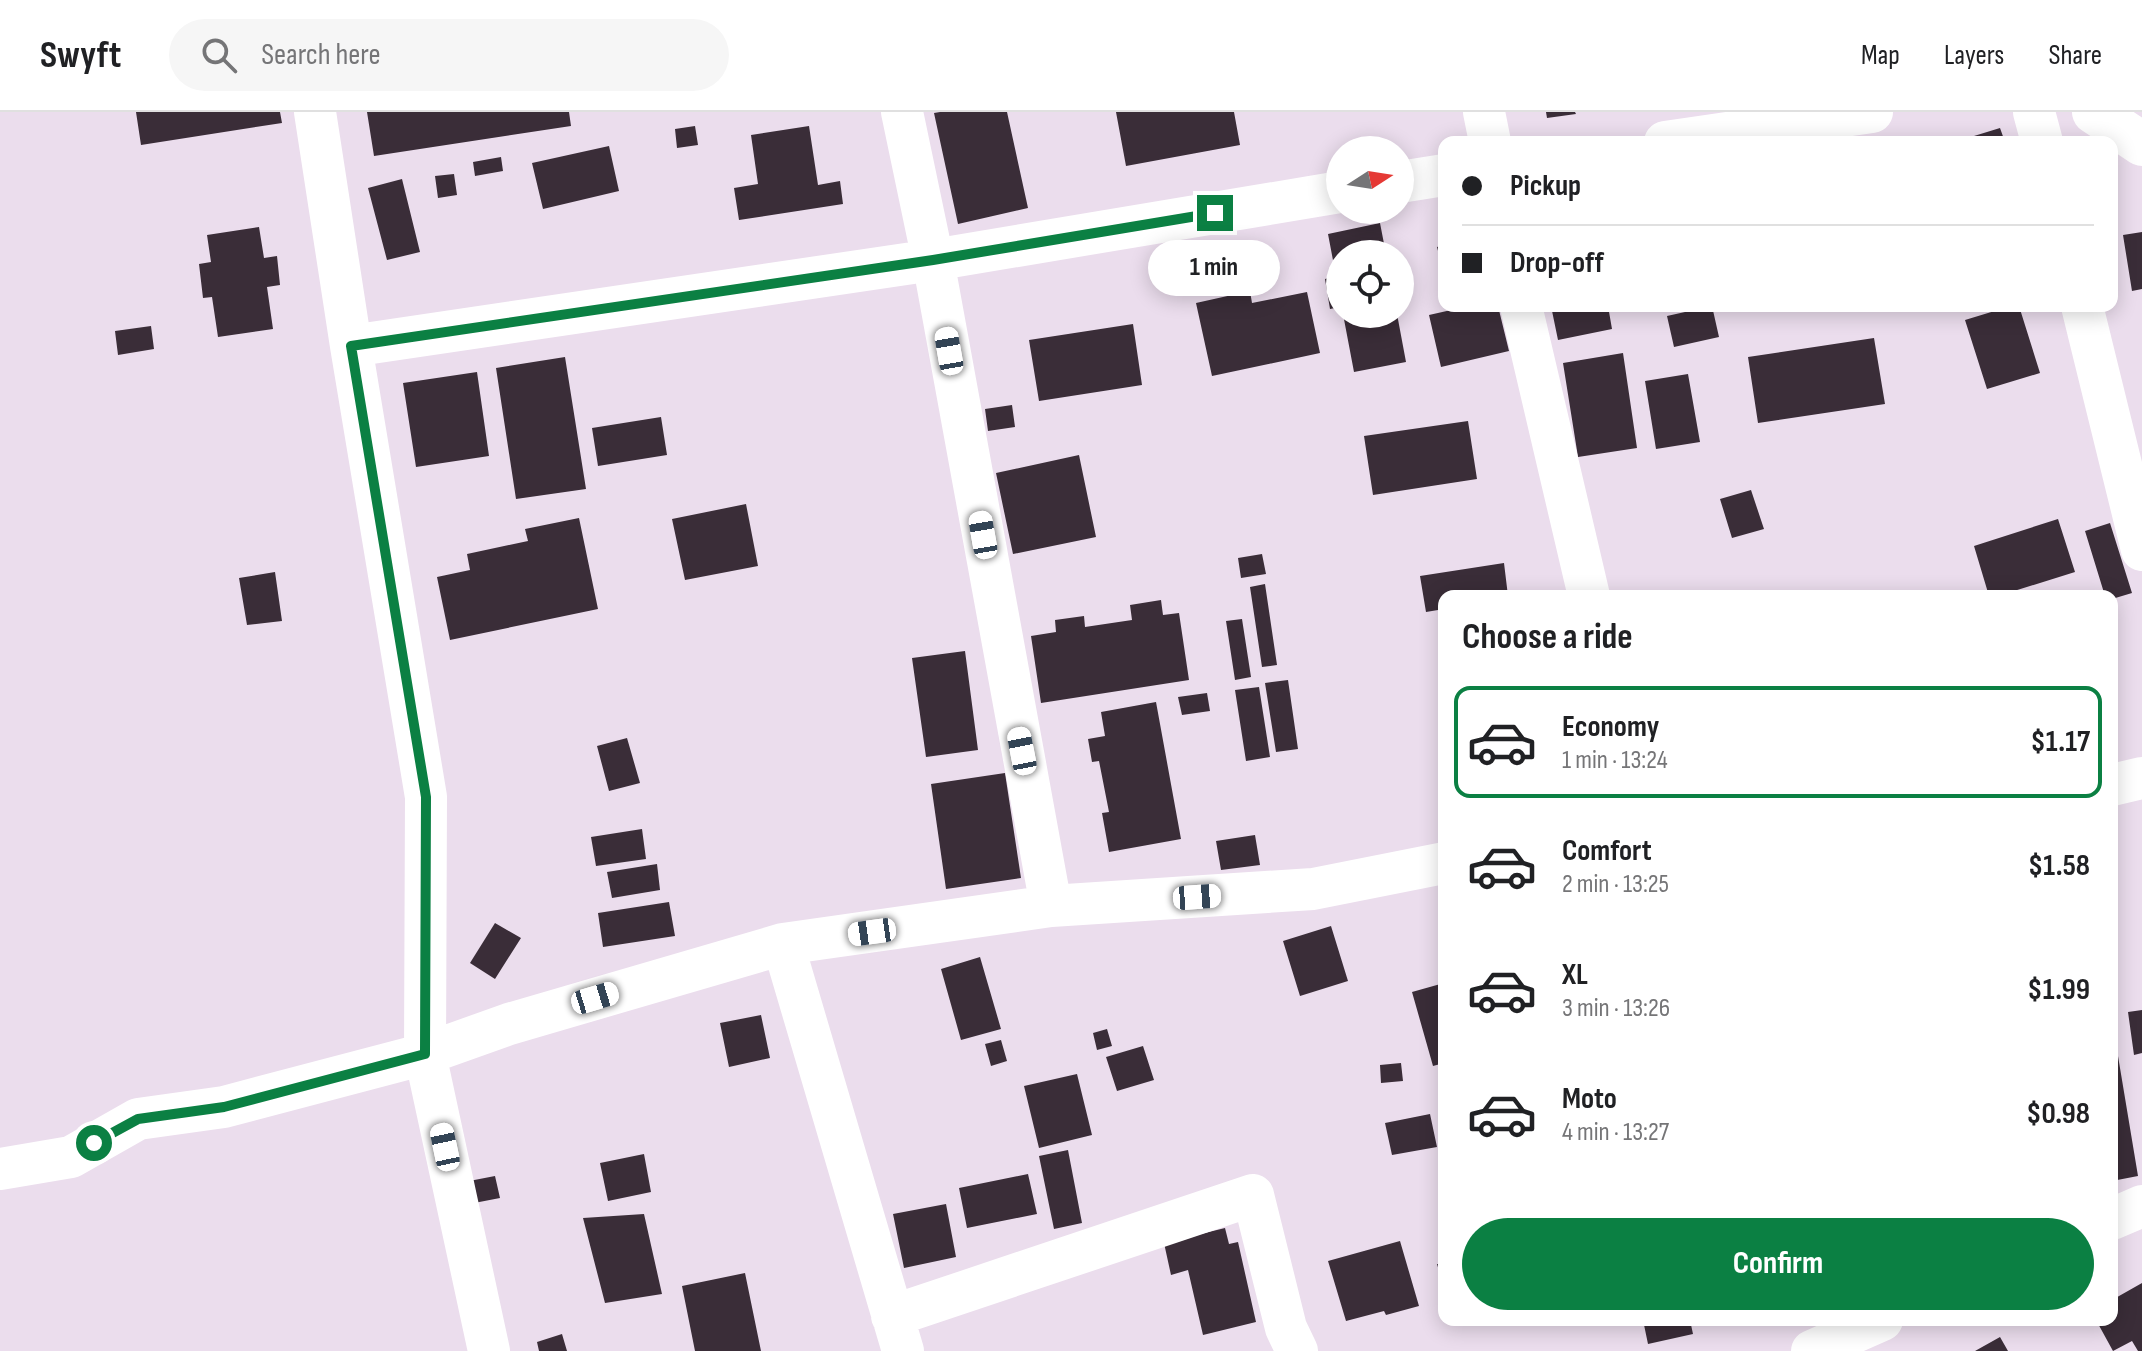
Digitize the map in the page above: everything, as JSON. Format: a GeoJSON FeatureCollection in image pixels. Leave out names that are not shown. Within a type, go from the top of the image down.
{"type":"FeatureCollection","features":[{"type":"Feature","properties":{"kind":"street"},"geometry":{"type":"LineString","coordinates":[[315,112],[426,797],[425,1054],[489,1351]]}},
{"type":"Feature","properties":{"kind":"street"},"geometry":{"type":"LineString","coordinates":[[902,112],[933,260],[1051,906]]}},
{"type":"Feature","properties":{"kind":"street"},"geometry":{"type":"LineString","coordinates":[[1484,112],[1489,136]]}},
{"type":"Feature","properties":{"kind":"street"},"geometry":{"type":"LineString","coordinates":[[1706,136],[1872,112]]}},
{"type":"Feature","properties":{"kind":"street"},"geometry":{"type":"LineString","coordinates":[[2034,112],[2040,136]]}},
{"type":"Feature","properties":{"kind":"street"},"geometry":{"type":"LineString","coordinates":[[2094,112],[2142,144]]}},
{"type":"Feature","properties":{"kind":"street"},"geometry":{"type":"LineString","coordinates":[[1414,180],[1438,176]]}},
{"type":"Feature","properties":{"kind":"street"},"geometry":{"type":"LineString","coordinates":[[351,346],[933,260],[1326,194]]}},
{"type":"Feature","properties":{"kind":"street"},"geometry":{"type":"LineString","coordinates":[[1522,312],[1588,590]]}},
{"type":"Feature","properties":{"kind":"street"},"geometry":{"type":"LineString","coordinates":[[2083,312],[2142,550]]}},
{"type":"Feature","properties":{"kind":"street"},"geometry":{"type":"LineString","coordinates":[[2118,784],[2142,778]]}},
{"type":"Feature","properties":{"kind":"street"},"geometry":{"type":"LineString","coordinates":[[0,1169],[71,1157],[138,1119],[224,1107],[425,1054],[509,1024],[783,944],[1051,906],[1313,889],[1438,864]]}},
{"type":"Feature","properties":{"kind":"street"},"geometry":{"type":"LineString","coordinates":[[783,944],[898,1334],[1253,1195],[1286,1328],[1297,1351]]}},
{"type":"Feature","properties":{"kind":"street"},"geometry":{"type":"LineString","coordinates":[[2118,1216],[2142,1206]]}},
{"type":"Feature","properties":{"kind":"street"},"geometry":{"type":"LineString","coordinates":[[1817,1339],[1861,1326]]}},
{"type":"Feature","properties":{"kind":"building"},"geometry":{"type":"Polygon","coordinates":[[[136,112],[280,112],[282,123],[141,145],[136,112]]]}},
{"type":"Feature","properties":{"kind":"building"},"geometry":{"type":"Polygon","coordinates":[[[367,112],[569,112],[571,126],[374,156],[367,112]]]}},
{"type":"Feature","properties":{"kind":"building"},"geometry":{"type":"Polygon","coordinates":[[[1007,112],[1028,208],[958,224],[934,113],[1007,112]]]}},
{"type":"Feature","properties":{"kind":"building"},"geometry":{"type":"Polygon","coordinates":[[[1116,112],[1234,112],[1240,145],[1126,166],[1116,112]]]}},
{"type":"Feature","properties":{"kind":"building"},"geometry":{"type":"Polygon","coordinates":[[[1546,112],[1575,112],[1576,114],[1547,118],[1546,112]]]}},
{"type":"Feature","properties":{"kind":"building"},"geometry":{"type":"Polygon","coordinates":[[[695,126],[698,145],[677,148],[675,129],[695,126]]]}},
{"type":"Feature","properties":{"kind":"building"},"geometry":{"type":"Polygon","coordinates":[[[809,126],[818,185],[840,181],[843,204],[739,220],[734,188],[758,184],[751,135],[809,126]]]}},
{"type":"Feature","properties":{"kind":"building"},"geometry":{"type":"Polygon","coordinates":[[[2000,128],[2003,136],[1974,136],[2000,128]]]}},
{"type":"Feature","properties":{"kind":"building"},"geometry":{"type":"Polygon","coordinates":[[[609,146],[619,191],[543,209],[532,163],[609,146]]]}},
{"type":"Feature","properties":{"kind":"building"},"geometry":{"type":"Polygon","coordinates":[[[501,157],[503,171],[475,176],[473,162],[501,157]]]}},
{"type":"Feature","properties":{"kind":"building"},"geometry":{"type":"Polygon","coordinates":[[[454,174],[457,195],[438,198],[435,176],[454,174]]]}},
{"type":"Feature","properties":{"kind":"building"},"geometry":{"type":"Polygon","coordinates":[[[402,179],[420,252],[387,260],[368,188],[402,179]]]}},
{"type":"Feature","properties":{"kind":"building"},"geometry":{"type":"Polygon","coordinates":[[[1380,224],[1383,240],[1329,240],[1328,234],[1380,224]]]}},
{"type":"Feature","properties":{"kind":"building"},"geometry":{"type":"Polygon","coordinates":[[[259,227],[264,258],[277,256],[280,285],[267,287],[273,329],[218,337],[212,297],[203,298],[199,264],[211,262],[207,235],[259,227]]]}},
{"type":"Feature","properties":{"kind":"building"},"geometry":{"type":"Polygon","coordinates":[[[2142,232],[2142,289],[2132,291],[2123,235],[2142,232]]]}},
{"type":"Feature","properties":{"kind":"building"},"geometry":{"type":"Polygon","coordinates":[[[1250,291],[1252,303],[1307,292],[1320,353],[1212,376],[1196,303],[1250,291]]]}},
{"type":"Feature","properties":{"kind":"building"},"geometry":{"type":"Polygon","coordinates":[[[1442,312],[1499,312],[1509,351],[1441,367],[1429,315],[1442,312]]]}},
{"type":"Feature","properties":{"kind":"building"},"geometry":{"type":"Polygon","coordinates":[[[1552,312],[1609,312],[1612,329],[1558,340],[1552,312]]]}},
{"type":"Feature","properties":{"kind":"building"},"geometry":{"type":"Polygon","coordinates":[[[1685,312],[1713,312],[1719,337],[1674,347],[1667,316],[1685,312]]]}},
{"type":"Feature","properties":{"kind":"building"},"geometry":{"type":"Polygon","coordinates":[[[1991,312],[2021,312],[2040,373],[1987,389],[1965,320],[1991,312]]]}},
{"type":"Feature","properties":{"kind":"building"},"geometry":{"type":"Polygon","coordinates":[[[1133,324],[1142,385],[1039,401],[1029,340],[1133,324]]]}},
{"type":"Feature","properties":{"kind":"building"},"geometry":{"type":"Polygon","coordinates":[[[151,326],[154,349],[118,355],[115,331],[151,326]]]}},
{"type":"Feature","properties":{"kind":"building"},"geometry":{"type":"Polygon","coordinates":[[[1346,328],[1400,328],[1406,362],[1354,372],[1346,328]]]}},
{"type":"Feature","properties":{"kind":"building"},"geometry":{"type":"Polygon","coordinates":[[[1874,338],[1885,404],[1758,423],[1748,357],[1874,338]]]}},
{"type":"Feature","properties":{"kind":"building"},"geometry":{"type":"Polygon","coordinates":[[[1623,353],[1637,448],[1578,457],[1563,363],[1623,353]]]}},
{"type":"Feature","properties":{"kind":"building"},"geometry":{"type":"Polygon","coordinates":[[[565,357],[586,489],[516,499],[496,368],[565,357]]]}},
{"type":"Feature","properties":{"kind":"building"},"geometry":{"type":"Polygon","coordinates":[[[477,372],[489,456],[416,467],[403,383],[477,372]]]}},
{"type":"Feature","properties":{"kind":"building"},"geometry":{"type":"Polygon","coordinates":[[[1688,374],[1700,442],[1656,449],[1645,381],[1688,374]]]}},
{"type":"Feature","properties":{"kind":"building"},"geometry":{"type":"Polygon","coordinates":[[[1012,405],[1015,427],[988,431],[985,409],[1012,405]]]}},
{"type":"Feature","properties":{"kind":"building"},"geometry":{"type":"Polygon","coordinates":[[[661,417],[667,455],[598,466],[592,428],[661,417]]]}},
{"type":"Feature","properties":{"kind":"building"},"geometry":{"type":"Polygon","coordinates":[[[1468,421],[1477,479],[1373,495],[1364,436],[1468,421]]]}},
{"type":"Feature","properties":{"kind":"building"},"geometry":{"type":"Polygon","coordinates":[[[1079,455],[1096,537],[1013,554],[996,473],[1079,455]]]}},
{"type":"Feature","properties":{"kind":"building"},"geometry":{"type":"Polygon","coordinates":[[[1751,490],[1764,529],[1732,538],[1720,499],[1751,490]]]}},
{"type":"Feature","properties":{"kind":"building"},"geometry":{"type":"Polygon","coordinates":[[[746,504],[758,566],[685,580],[672,519],[746,504]]]}},
{"type":"Feature","properties":{"kind":"building"},"geometry":{"type":"Polygon","coordinates":[[[579,518],[598,609],[450,640],[437,577],[470,570],[467,554],[528,541],[525,529],[579,518]]]}},
{"type":"Feature","properties":{"kind":"building"},"geometry":{"type":"Polygon","coordinates":[[[2058,519],[2075,572],[2017,590],[1987,590],[1974,546],[2058,519]]]}},
{"type":"Feature","properties":{"kind":"building"},"geometry":{"type":"Polygon","coordinates":[[[2110,523],[2132,593],[2118,597],[2118,590],[2103,590],[2085,531],[2110,523]]]}},
{"type":"Feature","properties":{"kind":"building"},"geometry":{"type":"Polygon","coordinates":[[[1262,554],[1266,574],[1241,578],[1238,558],[1262,554]]]}},
{"type":"Feature","properties":{"kind":"building"},"geometry":{"type":"Polygon","coordinates":[[[1504,563],[1507,590],[1438,590],[1438,610],[1426,612],[1420,576],[1504,563]]]}},
{"type":"Feature","properties":{"kind":"building"},"geometry":{"type":"Polygon","coordinates":[[[275,572],[282,621],[247,625],[239,578],[275,572]]]}},
{"type":"Feature","properties":{"kind":"building"},"geometry":{"type":"Polygon","coordinates":[[[1265,584],[1277,665],[1262,667],[1250,587],[1265,584]]]}},
{"type":"Feature","properties":{"kind":"building"},"geometry":{"type":"Polygon","coordinates":[[[1161,600],[1163,615],[1179,613],[1189,680],[1041,703],[1031,636],[1056,632],[1055,620],[1084,616],[1085,627],[1132,620],[1130,605],[1161,600]]]}},
{"type":"Feature","properties":{"kind":"building"},"geometry":{"type":"Polygon","coordinates":[[[1242,619],[1251,677],[1235,680],[1226,621],[1242,619]]]}},
{"type":"Feature","properties":{"kind":"building"},"geometry":{"type":"Polygon","coordinates":[[[965,651],[978,750],[926,757],[912,658],[965,651]]]}},
{"type":"Feature","properties":{"kind":"building"},"geometry":{"type":"Polygon","coordinates":[[[1288,680],[1298,749],[1276,752],[1265,683],[1288,680]]]}},
{"type":"Feature","properties":{"kind":"building"},"geometry":{"type":"Polygon","coordinates":[[[1259,687],[1270,757],[1246,761],[1235,690],[1259,687]]]}},
{"type":"Feature","properties":{"kind":"building"},"geometry":{"type":"Polygon","coordinates":[[[1207,693],[1210,711],[1182,715],[1178,697],[1207,693]]]}},
{"type":"Feature","properties":{"kind":"building"},"geometry":{"type":"Polygon","coordinates":[[[1156,702],[1181,839],[1109,852],[1102,813],[1109,812],[1099,761],[1092,762],[1088,739],[1105,736],[1101,712],[1156,702]]]}},
{"type":"Feature","properties":{"kind":"building"},"geometry":{"type":"Polygon","coordinates":[[[627,738],[640,783],[609,791],[597,746],[627,738]]]}},
{"type":"Feature","properties":{"kind":"building"},"geometry":{"type":"Polygon","coordinates":[[[1005,773],[1021,878],[946,889],[931,784],[1005,773]]]}},
{"type":"Feature","properties":{"kind":"building"},"geometry":{"type":"Polygon","coordinates":[[[642,829],[646,859],[596,866],[591,837],[642,829]]]}},
{"type":"Feature","properties":{"kind":"building"},"geometry":{"type":"Polygon","coordinates":[[[1255,835],[1260,865],[1221,870],[1216,841],[1255,835]]]}},
{"type":"Feature","properties":{"kind":"building"},"geometry":{"type":"Polygon","coordinates":[[[657,864],[660,890],[612,898],[607,872],[657,864]]]}},
{"type":"Feature","properties":{"kind":"building"},"geometry":{"type":"Polygon","coordinates":[[[669,902],[675,936],[603,947],[598,913],[669,902]]]}},
{"type":"Feature","properties":{"kind":"building"},"geometry":{"type":"Polygon","coordinates":[[[495,923],[521,938],[495,979],[470,963],[495,923]]]}},
{"type":"Feature","properties":{"kind":"building"},"geometry":{"type":"Polygon","coordinates":[[[1331,926],[1348,981],[1300,996],[1283,941],[1331,926]]]}},
{"type":"Feature","properties":{"kind":"building"},"geometry":{"type":"Polygon","coordinates":[[[980,957],[1001,1029],[961,1040],[941,969],[980,957]]]}},
{"type":"Feature","properties":{"kind":"building"},"geometry":{"type":"Polygon","coordinates":[[[1438,985],[1438,1065],[1433,1066],[1412,992],[1438,985]]]}},
{"type":"Feature","properties":{"kind":"building"},"geometry":{"type":"Polygon","coordinates":[[[2142,1010],[2142,1053],[2134,1055],[2128,1012],[2142,1010]]]}},
{"type":"Feature","properties":{"kind":"building"},"geometry":{"type":"Polygon","coordinates":[[[761,1015],[770,1058],[729,1067],[720,1023],[761,1015]]]}},
{"type":"Feature","properties":{"kind":"building"},"geometry":{"type":"Polygon","coordinates":[[[1107,1029],[1112,1046],[1097,1050],[1093,1033],[1107,1029]]]}},
{"type":"Feature","properties":{"kind":"building"},"geometry":{"type":"Polygon","coordinates":[[[1001,1040],[1007,1061],[991,1066],[985,1044],[1001,1040]]]}},
{"type":"Feature","properties":{"kind":"building"},"geometry":{"type":"Polygon","coordinates":[[[1143,1046],[1154,1080],[1117,1091],[1106,1057],[1143,1046]]]}},
{"type":"Feature","properties":{"kind":"building"},"geometry":{"type":"Polygon","coordinates":[[[2118,1056],[2138,1176],[2118,1180],[2118,1056]]]}},
{"type":"Feature","properties":{"kind":"building"},"geometry":{"type":"Polygon","coordinates":[[[1401,1063],[1403,1081],[1381,1083],[1380,1065],[1401,1063]]]}},
{"type":"Feature","properties":{"kind":"building"},"geometry":{"type":"Polygon","coordinates":[[[1077,1074],[1092,1135],[1039,1148],[1024,1086],[1077,1074]]]}},
{"type":"Feature","properties":{"kind":"building"},"geometry":{"type":"Polygon","coordinates":[[[1430,1114],[1437,1147],[1392,1155],[1385,1123],[1430,1114]]]}},
{"type":"Feature","properties":{"kind":"building"},"geometry":{"type":"Polygon","coordinates":[[[1068,1150],[1082,1223],[1054,1229],[1039,1156],[1068,1150]]]}},
{"type":"Feature","properties":{"kind":"building"},"geometry":{"type":"Polygon","coordinates":[[[644,1154],[651,1192],[608,1201],[600,1163],[644,1154]]]}},
{"type":"Feature","properties":{"kind":"building"},"geometry":{"type":"Polygon","coordinates":[[[1028,1174],[1037,1214],[967,1228],[959,1188],[1028,1174]]]}},
{"type":"Feature","properties":{"kind":"building"},"geometry":{"type":"Polygon","coordinates":[[[495,1176],[500,1198],[469,1204],[464,1182],[495,1176]]]}},
{"type":"Feature","properties":{"kind":"building"},"geometry":{"type":"Polygon","coordinates":[[[946,1204],[956,1257],[904,1268],[893,1214],[946,1204]]]}},
{"type":"Feature","properties":{"kind":"building"},"geometry":{"type":"Polygon","coordinates":[[[644,1214],[662,1294],[605,1303],[583,1218],[644,1214]]]}},
{"type":"Feature","properties":{"kind":"building"},"geometry":{"type":"Polygon","coordinates":[[[1225,1228],[1229,1244],[1238,1242],[1256,1322],[1203,1335],[1188,1270],[1171,1275],[1164,1243],[1225,1228]]]}},
{"type":"Feature","properties":{"kind":"building"},"geometry":{"type":"Polygon","coordinates":[[[1400,1241],[1419,1306],[1346,1321],[1328,1261],[1400,1241]]]}},
{"type":"Feature","properties":{"kind":"building"},"geometry":{"type":"Polygon","coordinates":[[[745,1273],[761,1351],[695,1351],[682,1286],[745,1273]]]}},
{"type":"Feature","properties":{"kind":"building"},"geometry":{"type":"Polygon","coordinates":[[[2142,1283],[2142,1351],[2138,1351],[2132,1341],[2113,1351],[2099,1326],[2118,1326],[2118,1297],[2142,1283]]]}},
{"type":"Feature","properties":{"kind":"building"},"geometry":{"type":"Polygon","coordinates":[[[1644,1326],[1691,1326],[1693,1334],[1648,1344],[1644,1326]]]}},
{"type":"Feature","properties":{"kind":"building"},"geometry":{"type":"Polygon","coordinates":[[[562,1334],[567,1351],[539,1351],[537,1342],[562,1334]]]}},
{"type":"Feature","properties":{"kind":"building"},"geometry":{"type":"Polygon","coordinates":[[[2000,1337],[2008,1351],[1975,1351],[2000,1337]]]}},
{"type":"Feature","properties":{"kind":"route"},"geometry":{"type":"LineString","coordinates":[[94,1143],[138,1119],[224,1107],[425,1054],[426,797],[351,346],[933,260],[1215,213]]}}]}
